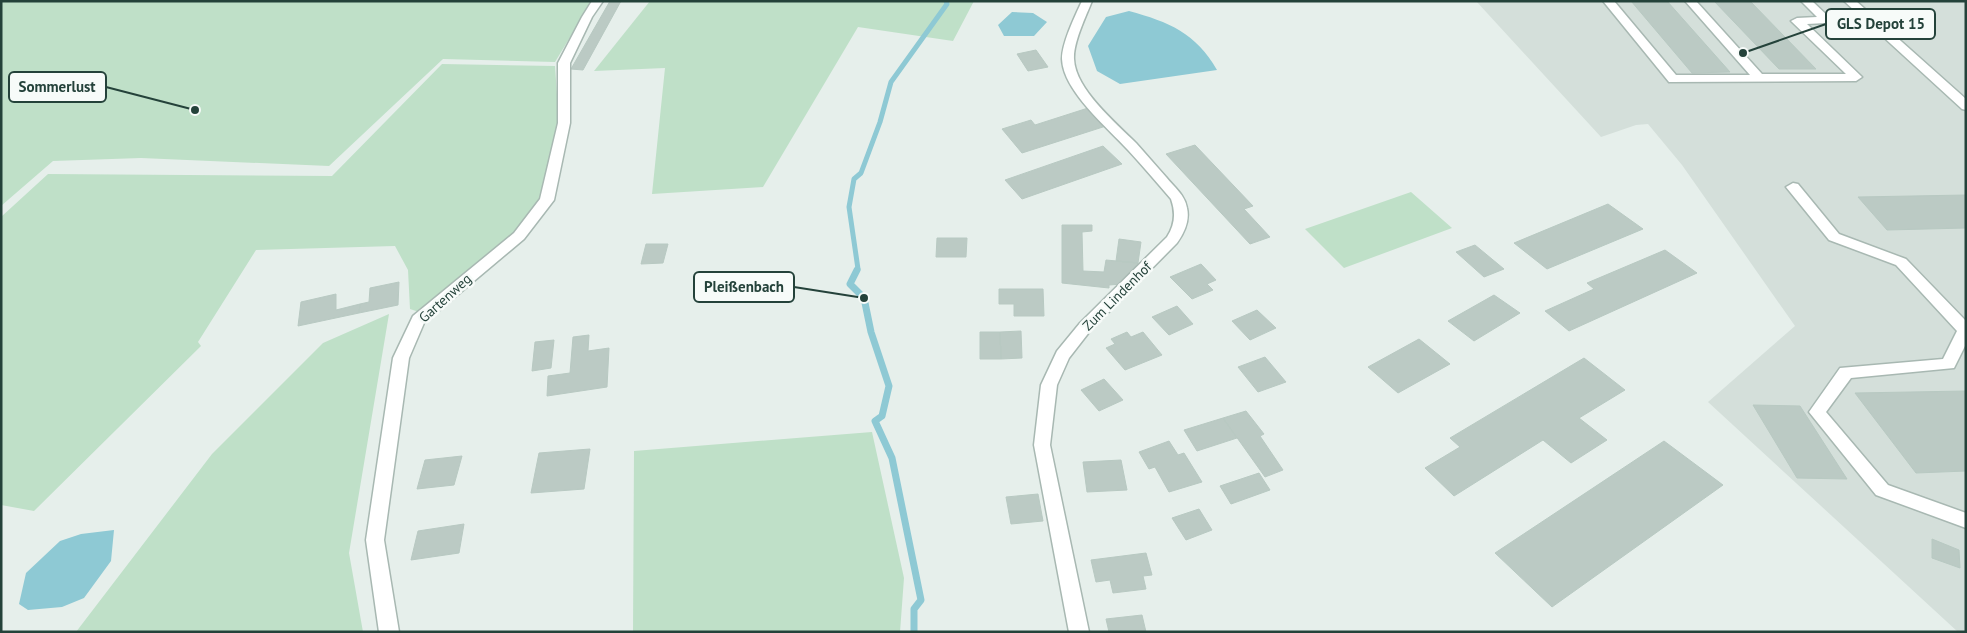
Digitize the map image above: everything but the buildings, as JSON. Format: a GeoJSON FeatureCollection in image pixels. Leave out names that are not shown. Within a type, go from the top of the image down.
{"type":"FeatureCollection","features":[{"type":"Feature","properties":{"kind":"street","name":"Gartenweg"},"geometry":{"type":"LineString","coordinates":[[389,632],[375,540],[401,358],[418,320],[519,236],[547,200],[564,122],[564,63],[587,17],[598,1]]}},
{"type":"Feature","properties":{"kind":"street","name":"Zum Lindenhof"},"geometry":{"type":"LineString","coordinates":[[1080,632],[1042,445],[1049,385],[1062,355],[1085,327],[1172,240],[1178,231],[1181,209],[1176,198],[1133,148],[1090,104],[1076,84],[1068,59],[1075,29],[1087,1]]}},
{"type":"Feature","properties":{"kind":"street"},"geometry":{"type":"LineString","coordinates":[[1608,1],[1673,78],[1856,77],[1797,20],[1826,20],[1806,1]]}},
{"type":"Feature","properties":{"kind":"street"},"geometry":{"type":"LineString","coordinates":[[1690,1],[1759,78]]}},
{"type":"Feature","properties":{"kind":"street"},"geometry":{"type":"LineString","coordinates":[[1849,1],[1966,106]]}},
{"type":"Feature","properties":{"kind":"street"},"geometry":{"type":"LineString","coordinates":[[1793,188],[1834,236],[1901,262],[1958,315],[1965,330],[1948,364],[1846,372],[1818,412],[1882,490],[1966,521]]}},
{"type":"Feature","properties":{"kind":"shaded area"},"geometry":{"type":"Polygon","coordinates":[[[1476,1],[1966,1],[1966,632],[1958,632],[1708,402],[1795,326],[1682,165],[1648,124],[1636,125],[1601,137],[1476,1]]]}},
{"type":"Feature","properties":{"kind":"green space"},"geometry":{"type":"Polygon","coordinates":[[[1,1],[592,1],[555,62],[443,59],[329,166],[141,158],[53,161],[1,206],[1,1]]]}},
{"type":"Feature","properties":{"kind":"green space"},"geometry":{"type":"Polygon","coordinates":[[[650,1],[974,1],[953,41],[858,27],[763,187],[652,194],[665,68],[594,71],[650,1]]]}},
{"type":"Feature","properties":{"kind":"green space"},"geometry":{"type":"Polygon","coordinates":[[[442,64],[555,66],[559,123],[540,202],[513,237],[419,312],[410,309],[408,270],[395,246],[256,250],[198,342],[201,346],[34,511],[1,505],[1,217],[48,174],[332,176],[442,64]]]}},
{"type":"Feature","properties":{"kind":"green space"},"geometry":{"type":"Polygon","coordinates":[[[1411,192],[1452,228],[1344,268],[1305,229],[1411,192]]]}},
{"type":"Feature","properties":{"kind":"green space"},"geometry":{"type":"Polygon","coordinates":[[[389,314],[349,553],[363,632],[76,632],[212,454],[323,343],[389,314]]]}},
{"type":"Feature","properties":{"kind":"green space"},"geometry":{"type":"Polygon","coordinates":[[[872,432],[904,578],[900,632],[633,632],[634,451],[872,432]]]}},
{"type":"Feature","properties":{"kind":"water"},"geometry":{"type":"Polygon","coordinates":[[[1129,11],[1157,20],[1180,31],[1200,47],[1217,70],[1120,84],[1097,71],[1088,46],[1106,17],[1129,11]]]}},
{"type":"Feature","properties":{"kind":"water"},"geometry":{"type":"Polygon","coordinates":[[[1012,12],[1033,13],[1047,22],[1034,36],[1004,36],[998,25],[1012,12]]]}},
{"type":"Feature","properties":{"kind":"water"},"geometry":{"type":"Polygon","coordinates":[[[114,530],[111,561],[84,598],[62,607],[28,610],[19,604],[26,573],[60,541],[81,534],[114,530]]]}},
{"type":"Feature","properties":{"kind":"waterway"},"geometry":{"type":"LineString","coordinates":[[857,271],[849,207],[854,179],[861,173],[880,122],[891,82],[947,4],[946,1]]}},
{"type":"Feature","properties":{"kind":"waterway"},"geometry":{"type":"LineString","coordinates":[[857,270],[850,284],[864,298],[871,332],[889,386],[882,416],[875,421],[892,458],[921,600],[914,609],[914,632]]}},
{"type":"Feature","properties":{"kind":"place","name":"GLS Depot 15"},"geometry":{"type":"Point","coordinates":[1743,53]}},
{"type":"Feature","properties":{"kind":"place","name":"Sommerlust"},"geometry":{"type":"Point","coordinates":[195,110]}},
{"type":"Feature","properties":{"kind":"place","name":"Pleißenbach"},"geometry":{"type":"Point","coordinates":[864,298]}}]}
